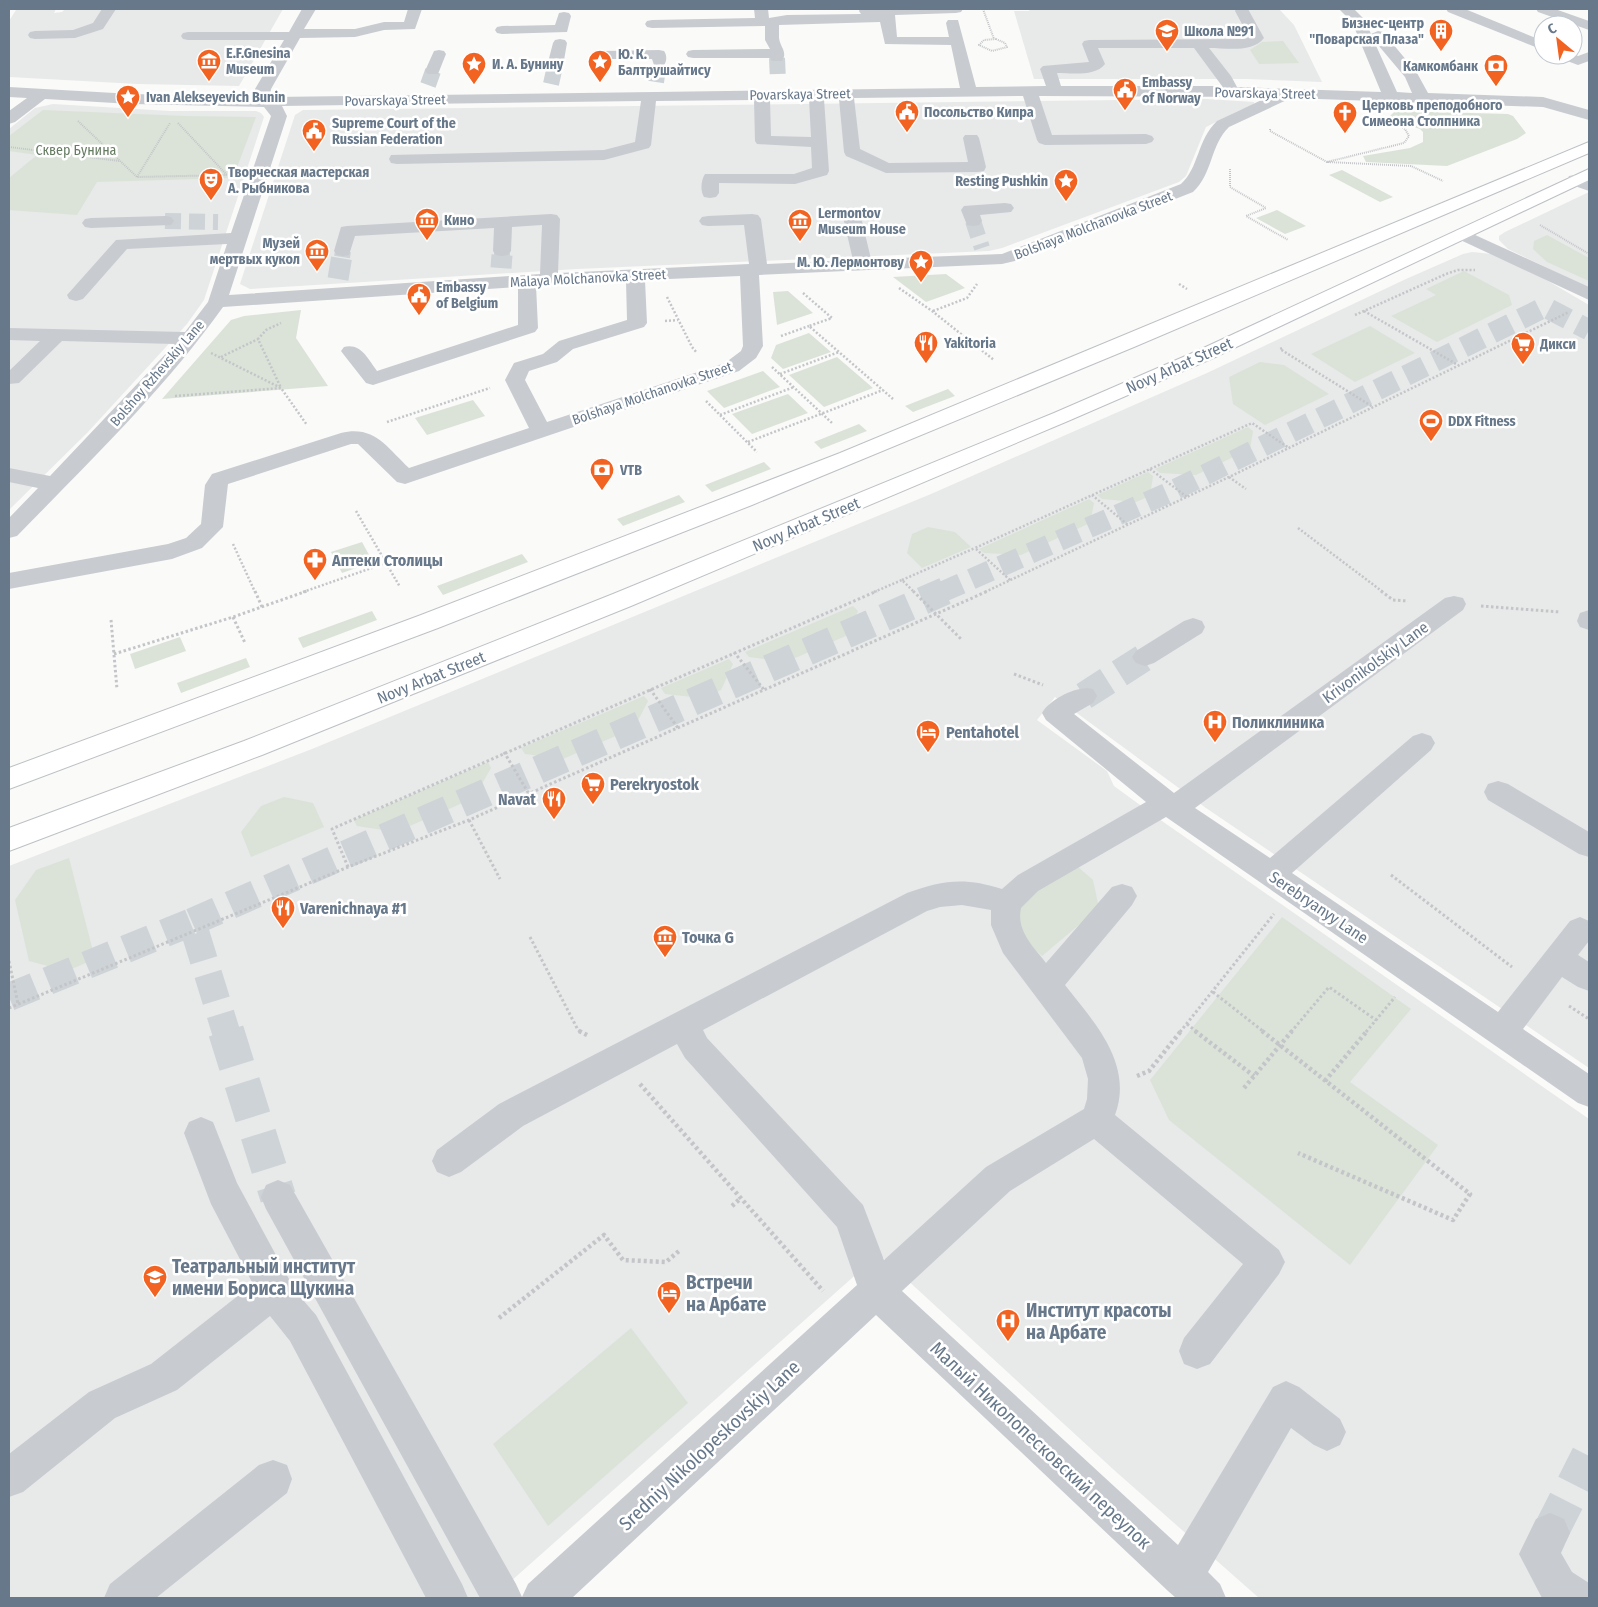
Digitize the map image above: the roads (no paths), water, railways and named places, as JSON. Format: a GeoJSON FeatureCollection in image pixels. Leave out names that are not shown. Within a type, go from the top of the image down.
{"type":"FeatureCollection","features":[{"type":"Feature","properties":{"kind":"main road"},"geometry":{"type":"LineString","coordinates":[[9,779],[314,666],[591,560],[845,459],[1021,387],[1589,146]]}},
{"type":"Feature","properties":{"kind":"main road","name":"Novy Arbat Street"},"geometry":{"type":"LineString","coordinates":[[9,840],[261,745],[622,600],[1061,418],[1584,180]]}},
{"type":"Feature","properties":{"kind":"street"},"geometry":{"type":"LineString","coordinates":[[35,35],[75,34],[98,26],[109,9]]}},
{"type":"Feature","properties":{"kind":"street"},"geometry":{"type":"LineString","coordinates":[[267,102],[262,96],[263,89],[309,9]]}},
{"type":"Feature","properties":{"kind":"street"},"geometry":{"type":"LineString","coordinates":[[188,36],[356,33],[384,26],[410,26],[415,9]]}},
{"type":"Feature","properties":{"kind":"street"},"geometry":{"type":"LineString","coordinates":[[652,24],[762,22],[761,9]]}},
{"type":"Feature","properties":{"kind":"street"},"geometry":{"type":"LineString","coordinates":[[820,9],[820,12],[888,14]]}},
{"type":"Feature","properties":{"kind":"street"},"geometry":{"type":"LineString","coordinates":[[950,9],[969,92]]}},
{"type":"Feature","properties":{"kind":"street"},"geometry":{"type":"LineString","coordinates":[[693,54],[777,56],[777,48],[772,40],[772,22],[787,19],[956,9]]}},
{"type":"Feature","properties":{"kind":"street"},"geometry":{"type":"LineString","coordinates":[[1346,9],[1358,20],[1392,96]]}},
{"type":"Feature","properties":{"kind":"street"},"geometry":{"type":"LineString","coordinates":[[1453,9],[1533,42]]}},
{"type":"Feature","properties":{"kind":"street"},"geometry":{"type":"LineString","coordinates":[[1543,9],[1589,26]]}},
{"type":"Feature","properties":{"kind":"street"},"geometry":{"type":"LineString","coordinates":[[1055,91],[1048,69],[1088,68],[1096,64],[1089,44],[1248,43],[1257,38],[1242,11]]}},
{"type":"Feature","properties":{"kind":"street"},"geometry":{"type":"LineString","coordinates":[[888,14],[890,41],[957,41]]}},
{"type":"Feature","properties":{"kind":"street"},"geometry":{"type":"LineString","coordinates":[[502,30],[562,29],[564,16]]}},
{"type":"Feature","properties":{"kind":"street"},"geometry":{"type":"LineString","coordinates":[[1378,35],[1412,76],[1422,98]]}},
{"type":"Feature","properties":{"kind":"street"},"geometry":{"type":"LineString","coordinates":[[555,66],[560,43]]}},
{"type":"Feature","properties":{"kind":"street"},"geometry":{"type":"LineString","coordinates":[[1198,44],[1226,79],[1232,91]]}},
{"type":"Feature","properties":{"kind":"street"},"geometry":{"type":"LineString","coordinates":[[428,85],[439,54]]}},
{"type":"Feature","properties":{"kind":"street"},"geometry":{"type":"LineString","coordinates":[[603,55],[659,54],[658,62]]}},
{"type":"Feature","properties":{"kind":"street","name":"Povarskaya Street"},"geometry":{"type":"LineString","coordinates":[[9,92],[182,101],[267,102],[428,85],[550,91],[773,90],[816,94],[1232,91],[1543,102],[1573,108],[1589,115]]}},
{"type":"Feature","properties":{"kind":"street"},"geometry":{"type":"LineString","coordinates":[[773,90],[763,141],[820,142]]}},
{"type":"Feature","properties":{"kind":"street"},"geometry":{"type":"LineString","coordinates":[[397,159],[604,155],[643,145],[653,92]]}},
{"type":"Feature","properties":{"kind":"street"},"geometry":{"type":"LineString","coordinates":[[1030,92],[1044,140],[1146,139]]}},
{"type":"Feature","properties":{"kind":"street","name":"Bolshaya Molchanovka Street"},"geometry":{"type":"LineString","coordinates":[[9,581],[172,551],[194,543],[212,527],[216,485],[220,479],[349,438],[361,437],[366,439],[405,477],[732,367],[749,354],[753,346],[754,270],[863,265],[984,254],[1002,259],[1018,255],[1189,187],[1195,178],[1214,130],[1290,92]]}},
{"type":"Feature","properties":{"kind":"street"},"geometry":{"type":"LineString","coordinates":[[9,119],[41,94]]}},
{"type":"Feature","properties":{"kind":"street"},"geometry":{"type":"LineString","coordinates":[[710,193],[711,178],[795,179],[821,171],[816,94]]}},
{"type":"Feature","properties":{"kind":"street"},"geometry":{"type":"LineString","coordinates":[[846,94],[852,152],[886,168],[978,167],[971,138]]}},
{"type":"Feature","properties":{"kind":"street","name":"Bolshoy Rzhevskiy Lane"},"geometry":{"type":"LineString","coordinates":[[9,531],[191,338],[217,302],[279,116],[275,108],[267,102]]}},
{"type":"Feature","properties":{"kind":"street"},"geometry":{"type":"LineString","coordinates":[[973,221],[970,210],[1005,208]]}},
{"type":"Feature","properties":{"kind":"street"},"geometry":{"type":"LineString","coordinates":[[852,217],[863,265]]}},
{"type":"Feature","properties":{"kind":"street"},"geometry":{"type":"LineString","coordinates":[[343,251],[347,231],[552,219],[550,279]]}},
{"type":"Feature","properties":{"kind":"street"},"geometry":{"type":"LineString","coordinates":[[708,221],[752,219],[754,270]]}},
{"type":"Feature","properties":{"kind":"street"},"geometry":{"type":"LineString","coordinates":[[91,223],[165,221]]}},
{"type":"Feature","properties":{"kind":"street"},"geometry":{"type":"LineString","coordinates":[[218,222],[241,230]]}},
{"type":"Feature","properties":{"kind":"street"},"geometry":{"type":"LineString","coordinates":[[501,267],[503,222]]}},
{"type":"Feature","properties":{"kind":"street"},"geometry":{"type":"LineString","coordinates":[[76,295],[122,244],[241,230]]}},
{"type":"Feature","properties":{"kind":"street"},"geometry":{"type":"LineString","coordinates":[[1462,234],[1589,294]]}},
{"type":"Feature","properties":{"kind":"street","name":"Malaya Molchanovka Street"},"geometry":{"type":"LineString","coordinates":[[217,302],[501,267],[527,280],[754,270]]}},
{"type":"Feature","properties":{"kind":"street"},"geometry":{"type":"LineString","coordinates":[[541,431],[515,380],[521,367],[550,358],[566,345],[637,322],[635,275]]}},
{"type":"Feature","properties":{"kind":"street"},"geometry":{"type":"LineString","coordinates":[[351,351],[373,379],[528,328],[527,280]]}},
{"type":"Feature","properties":{"kind":"street"},"geometry":{"type":"LineString","coordinates":[[9,334],[51,341],[191,338]]}},
{"type":"Feature","properties":{"kind":"street"},"geometry":{"type":"LineString","coordinates":[[9,350],[51,341]]}},
{"type":"Feature","properties":{"kind":"street"},"geometry":{"type":"LineString","coordinates":[[12,379],[51,341]]}},
{"type":"Feature","properties":{"kind":"street"},"geometry":{"type":"LineString","coordinates":[[9,475],[55,484]]}},
{"type":"Feature","properties":{"kind":"street","name":"Krivonikolskiy Lane"},"geometry":{"type":"LineString","coordinates":[[1007,903],[1015,892],[1028,883],[1171,805],[1454,604]]}},
{"type":"Feature","properties":{"kind":"street"},"geometry":{"type":"LineString","coordinates":[[1145,657],[1193,627]]}},
{"type":"Feature","properties":{"kind":"street","name":"Serebryanyy Lane"},"geometry":{"type":"LineString","coordinates":[[1084,696],[1055,713],[1171,805],[1589,1092]]}},
{"type":"Feature","properties":{"kind":"street"},"geometry":{"type":"LineString","coordinates":[[1282,882],[1422,743]]}},
{"type":"Feature","properties":{"kind":"street"},"geometry":{"type":"LineString","coordinates":[[1498,792],[1589,846]]}},
{"type":"Feature","properties":{"kind":"street"},"geometry":{"type":"LineString","coordinates":[[449,1160],[511,1114],[917,902],[936,894],[961,893],[983,895],[1007,903],[1005,918],[1007,933],[1089,1040],[1096,1052],[1104,1074],[1100,1105],[1267,1262],[1197,1351]]}},
{"type":"Feature","properties":{"kind":"street"},"geometry":{"type":"LineString","coordinates":[[1046,985],[1122,896]]}},
{"type":"Feature","properties":{"kind":"street"},"geometry":{"type":"LineString","coordinates":[[1502,1032],[1580,930]]}},
{"type":"Feature","properties":{"kind":"street"},"geometry":{"type":"LineString","coordinates":[[1559,958],[1589,978]]}},
{"type":"Feature","properties":{"kind":"street"},"geometry":{"type":"LineString","coordinates":[[682,1024],[696,1048],[850,1217],[877,1292]]}},
{"type":"Feature","properties":{"kind":"street","name":"Sredniy Nikolopeskovskiy Lane"},"geometry":{"type":"LineString","coordinates":[[542,1598],[998,1179],[1100,1105]]}},
{"type":"Feature","properties":{"kind":"street"},"geometry":{"type":"LineString","coordinates":[[201,1132],[223,1192],[283,1305],[303,1328],[448,1598]]}},
{"type":"Feature","properties":{"kind":"street"},"geometry":{"type":"LineString","coordinates":[[278,1197],[502,1598]]}},
{"type":"Feature","properties":{"kind":"street"},"geometry":{"type":"LineString","coordinates":[[9,1478],[102,1404],[164,1376],[275,1290]]}},
{"type":"Feature","properties":{"kind":"street","name":"Малый Николопесковский переулок"},"geometry":{"type":"LineString","coordinates":[[877,1292],[1194,1588]]}},
{"type":"Feature","properties":{"kind":"street"},"geometry":{"type":"LineString","coordinates":[[1194,1588],[1286,1400],[1327,1432]]}},
{"type":"Feature","properties":{"kind":"street"},"geometry":{"type":"LineString","coordinates":[[124,1598],[273,1480]]}},
{"type":"Feature","properties":{"kind":"street"},"geometry":{"type":"LineString","coordinates":[[1550,1533],[1539,1554],[1558,1586],[1575,1598]]}},
{"type":"Feature","properties":{"kind":"tunnel"},"geometry":{"type":"LineString","coordinates":[[777,58],[778,81]]}},
{"type":"Feature","properties":{"kind":"tunnel"},"geometry":{"type":"LineString","coordinates":[[656,82],[659,62]]}},
{"type":"Feature","properties":{"kind":"tunnel"},"geometry":{"type":"LineString","coordinates":[[551,84],[555,66]]}},
{"type":"Feature","properties":{"kind":"tunnel"},"geometry":{"type":"LineString","coordinates":[[428,85],[433,71]]}},
{"type":"Feature","properties":{"kind":"tunnel"},"geometry":{"type":"LineString","coordinates":[[165,221],[218,222]]}},
{"type":"Feature","properties":{"kind":"tunnel"},"geometry":{"type":"LineString","coordinates":[[973,221],[982,248]]}},
{"type":"Feature","properties":{"kind":"tunnel"},"geometry":{"type":"LineString","coordinates":[[342,257],[343,251]]}},
{"type":"Feature","properties":{"kind":"tunnel"},"geometry":{"type":"LineString","coordinates":[[338,279],[342,255]]}},
{"type":"Feature","properties":{"kind":"tunnel"},"geometry":{"type":"LineString","coordinates":[[501,268],[502,255]]}},
{"type":"Feature","properties":{"kind":"tunnel"},"geometry":{"type":"LineString","coordinates":[[942,592],[1170,492],[1545,307],[1589,330]]}},
{"type":"Feature","properties":{"kind":"tunnel"},"geometry":{"type":"LineString","coordinates":[[192,922],[945,591]]}},
{"type":"Feature","properties":{"kind":"tunnel"},"geometry":{"type":"LineString","coordinates":[[1084,696],[1145,657]]}},
{"type":"Feature","properties":{"kind":"tunnel"},"geometry":{"type":"LineString","coordinates":[[9,997],[192,922]]}},
{"type":"Feature","properties":{"kind":"tunnel"},"geometry":{"type":"LineString","coordinates":[[192,922],[226,1032]]}},
{"type":"Feature","properties":{"kind":"tunnel"},"geometry":{"type":"LineString","coordinates":[[226,1031],[278,1197]]}},
{"type":"Feature","properties":{"kind":"tunnel"},"geometry":{"type":"LineString","coordinates":[[1550,1533],[1589,1456]]}},
{"type":"Feature","properties":{"kind":"place","name":"Школа №91"},"geometry":{"type":"Point","coordinates":[1167,52]}},
{"type":"Feature","properties":{"kind":"place","name":"Бизнес-центр \"Поварская Плаза\""},"geometry":{"type":"Point","coordinates":[1441,52]}},
{"type":"Feature","properties":{"kind":"place","name":"E.F.Gnesina Museum"},"geometry":{"type":"Point","coordinates":[209,82]}},
{"type":"Feature","properties":{"kind":"place","name":"Ю. К. Балтрушайтису"},"geometry":{"type":"Point","coordinates":[600,83]}},
{"type":"Feature","properties":{"kind":"place","name":"И. А. Бунину"},"geometry":{"type":"Point","coordinates":[474,85]}},
{"type":"Feature","properties":{"kind":"place","name":"Камкомбанк"},"geometry":{"type":"Point","coordinates":[1496,87]}},
{"type":"Feature","properties":{"kind":"place","name":"Embassy of Norway"},"geometry":{"type":"Point","coordinates":[1125,111]}},
{"type":"Feature","properties":{"kind":"place","name":"Ivan Alekseyevich Bunin"},"geometry":{"type":"Point","coordinates":[128,118]}},
{"type":"Feature","properties":{"kind":"place","name":"Посольство Кипра"},"geometry":{"type":"Point","coordinates":[907,133]}},
{"type":"Feature","properties":{"kind":"place","name":"Церковь преподобного Симеона Столпника"},"geometry":{"type":"Point","coordinates":[1345,134]}},
{"type":"Feature","properties":{"kind":"place","name":"Supreme Court of the Russian Federation"},"geometry":{"type":"Point","coordinates":[314,152]}},
{"type":"Feature","properties":{"kind":"place","name":"Творческая мастерская А. Рыбникова"},"geometry":{"type":"Point","coordinates":[211,201]}},
{"type":"Feature","properties":{"kind":"place","name":"Resting Pushkin"},"geometry":{"type":"Point","coordinates":[1066,202]}},
{"type":"Feature","properties":{"kind":"place","name":"Кино"},"geometry":{"type":"Point","coordinates":[427,241]}},
{"type":"Feature","properties":{"kind":"place","name":"Lermontov Museum House"},"geometry":{"type":"Point","coordinates":[800,242]}},
{"type":"Feature","properties":{"kind":"place","name":"Музей мертвых кукол"},"geometry":{"type":"Point","coordinates":[317,272]}},
{"type":"Feature","properties":{"kind":"place","name":"М. Ю. Лермонтову"},"geometry":{"type":"Point","coordinates":[921,283]}},
{"type":"Feature","properties":{"kind":"place","name":"Embassy of Belgium"},"geometry":{"type":"Point","coordinates":[419,316]}},
{"type":"Feature","properties":{"kind":"place","name":"Yakitoria"},"geometry":{"type":"Point","coordinates":[926,364]}},
{"type":"Feature","properties":{"kind":"place","name":"Дикси"},"geometry":{"type":"Point","coordinates":[1523,365]}},
{"type":"Feature","properties":{"kind":"place","name":"DDX Fitness"},"geometry":{"type":"Point","coordinates":[1431,442]}},
{"type":"Feature","properties":{"kind":"place","name":"VTB"},"geometry":{"type":"Point","coordinates":[602,491]}},
{"type":"Feature","properties":{"kind":"place","name":"Аптеки Столицы"},"geometry":{"type":"Point","coordinates":[315,581]}},
{"type":"Feature","properties":{"kind":"place","name":"Поликлиника"},"geometry":{"type":"Point","coordinates":[1215,743]}},
{"type":"Feature","properties":{"kind":"place","name":"Pentahotel"},"geometry":{"type":"Point","coordinates":[928,753]}},
{"type":"Feature","properties":{"kind":"place","name":"Perekryostok"},"geometry":{"type":"Point","coordinates":[593,805]}},
{"type":"Feature","properties":{"kind":"place","name":"Navat"},"geometry":{"type":"Point","coordinates":[554,820]}},
{"type":"Feature","properties":{"kind":"place","name":"Varenichnaya #1"},"geometry":{"type":"Point","coordinates":[283,929]}},
{"type":"Feature","properties":{"kind":"place","name":"Точка G"},"geometry":{"type":"Point","coordinates":[665,958]}},
{"type":"Feature","properties":{"kind":"place","name":"Театральный институт имени Бориса Щукина"},"geometry":{"type":"Point","coordinates":[155,1298]}},
{"type":"Feature","properties":{"kind":"place","name":"Встречи на Арбате"},"geometry":{"type":"Point","coordinates":[669,1314]}},
{"type":"Feature","properties":{"kind":"place","name":"Институт красоты на Арбате"},"geometry":{"type":"Point","coordinates":[1008,1342]}},
{"type":"Feature","properties":{"kind":"park label","name":"Сквер Бунина"},"geometry":{"type":"Point","coordinates":[76,150]}}]}
